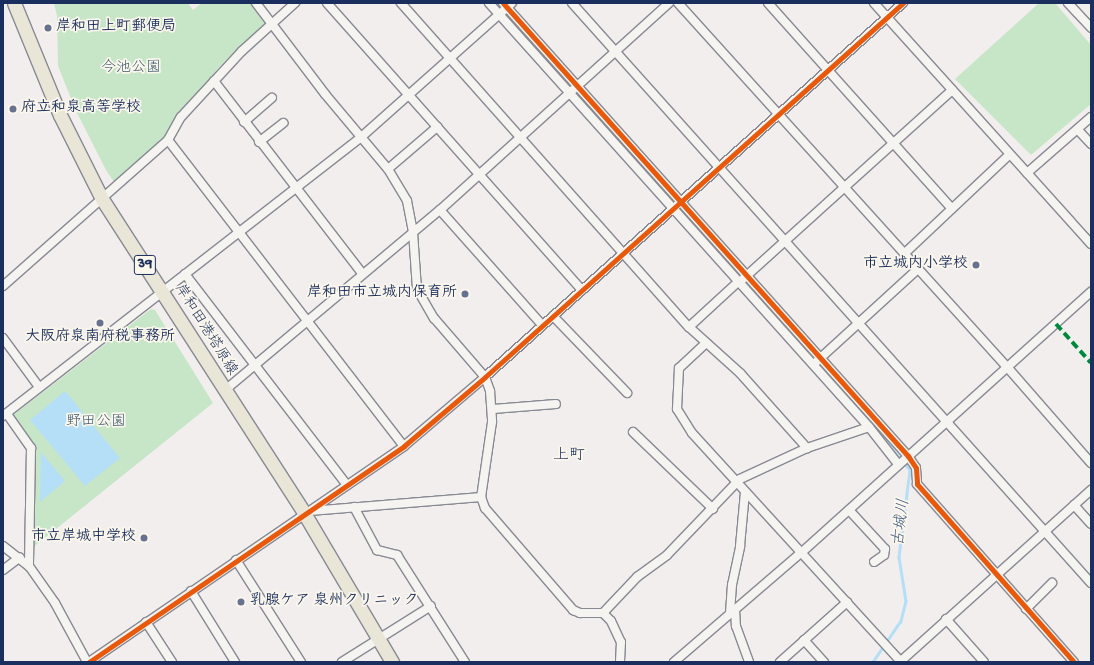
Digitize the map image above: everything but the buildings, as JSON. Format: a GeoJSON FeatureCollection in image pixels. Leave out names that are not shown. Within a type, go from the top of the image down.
{"type":"FeatureCollection","features":[{"type":"Feature","properties":{"kind":"main road","name":"岸和田港塔原線"},"geometry":{"type":"LineString","coordinates":[[14,3],[60,115],[102,199],[163,292],[224,391],[304,513],[392,662]]}},
{"type":"Feature","properties":{"kind":"street"},"geometry":{"type":"LineString","coordinates":[[256,3],[360,138],[388,169],[407,201],[413,232],[417,290],[434,318],[485,377],[493,409],[480,497],[486,508],[573,610],[580,613],[603,613],[611,621],[621,642],[620,662]]}},
{"type":"Feature","properties":{"kind":"street"},"geometry":{"type":"LineString","coordinates":[[3,286],[168,140],[181,116],[242,51],[274,25],[295,3]]}},
{"type":"Feature","properties":{"kind":"street"},"geometry":{"type":"LineString","coordinates":[[327,3],[582,290]]}},
{"type":"Feature","properties":{"kind":"street"},"geometry":{"type":"LineString","coordinates":[[401,3],[624,252],[689,327],[740,373],[807,448]]}},
{"type":"Feature","properties":{"kind":"street"},"geometry":{"type":"LineString","coordinates":[[489,3],[570,93],[676,205],[746,276],[908,456],[916,468],[917,484],[996,576],[1074,662]]}},
{"type":"Feature","properties":{"kind":"street"},"geometry":{"type":"LineString","coordinates":[[572,3],[1091,583]]}},
{"type":"Feature","properties":{"kind":"street"},"geometry":{"type":"LineString","coordinates":[[224,391],[253,364],[440,210],[570,93],[614,50],[669,3]]}},
{"type":"Feature","properties":{"kind":"street"},"geometry":{"type":"LineString","coordinates":[[678,3],[919,268],[1091,463]]}},
{"type":"Feature","properties":{"kind":"street"},"geometry":{"type":"LineString","coordinates":[[768,3],[951,208]]}},
{"type":"Feature","properties":{"kind":"street"},"geometry":{"type":"LineString","coordinates":[[874,3],[1009,155],[1091,244]]}},
{"type":"Feature","properties":{"kind":"street"},"geometry":{"type":"LineString","coordinates":[[3,546],[20,556],[29,566],[55,603],[88,662],[404,446],[485,377],[778,114],[829,71],[903,3]]}},
{"type":"Feature","properties":{"kind":"street"},"geometry":{"type":"LineString","coordinates":[[1068,3],[1089,24]]}},
{"type":"Feature","properties":{"kind":"street"},"geometry":{"type":"LineString","coordinates":[[29,566],[31,448],[5,415],[360,138],[408,94],[500,15],[508,5],[739,282],[869,427],[899,464]]}},
{"type":"Feature","properties":{"kind":"street"},"geometry":{"type":"LineString","coordinates":[[214,81],[259,142],[362,273]]}},
{"type":"Feature","properties":{"kind":"street"},"geometry":{"type":"LineString","coordinates":[[689,327],[952,90]]}},
{"type":"Feature","properties":{"kind":"street"},"geometry":{"type":"LineString","coordinates":[[244,122],[272,98]]}},
{"type":"Feature","properties":{"kind":"street"},"geometry":{"type":"LineString","coordinates":[[1027,173],[1078,130],[1091,117]]}},
{"type":"Feature","properties":{"kind":"street"},"geometry":{"type":"LineString","coordinates":[[259,142],[283,123]]}},
{"type":"Feature","properties":{"kind":"street"},"geometry":{"type":"LineString","coordinates":[[388,169],[437,127]]}},
{"type":"Feature","properties":{"kind":"street"},"geometry":{"type":"LineString","coordinates":[[1078,130],[1091,144]]}},
{"type":"Feature","properties":{"kind":"street"},"geometry":{"type":"LineString","coordinates":[[168,140],[305,321],[404,446]]}},
{"type":"Feature","properties":{"kind":"street"},"geometry":{"type":"LineString","coordinates":[[905,253],[951,208],[1009,155]]}},
{"type":"Feature","properties":{"kind":"street"},"geometry":{"type":"LineString","coordinates":[[440,210],[542,325]]}},
{"type":"Feature","properties":{"kind":"street"},"geometry":{"type":"LineString","coordinates":[[813,366],[919,268]]}},
{"type":"Feature","properties":{"kind":"street"},"geometry":{"type":"LineString","coordinates":[[185,274],[347,485]]}},
{"type":"Feature","properties":{"kind":"street"},"geometry":{"type":"LineString","coordinates":[[674,662],[802,552],[1091,292]]}},
{"type":"Feature","properties":{"kind":"street"},"geometry":{"type":"LineString","coordinates":[[553,316],[627,393]]}},
{"type":"Feature","properties":{"kind":"street"},"geometry":{"type":"LineString","coordinates":[[3,338],[39,387]]}},
{"type":"Feature","properties":{"kind":"street"},"geometry":{"type":"LineString","coordinates":[[706,343],[679,368],[677,409],[692,433],[901,662],[946,619],[1091,490]]}},
{"type":"Feature","properties":{"kind":"street"},"geometry":{"type":"LineString","coordinates":[[493,409],[556,404]]}},
{"type":"Feature","properties":{"kind":"street"},"geometry":{"type":"LineString","coordinates":[[603,613],[637,577],[667,555],[713,509],[740,479],[807,448],[869,427]]}},
{"type":"Feature","properties":{"kind":"street"},"geometry":{"type":"LineString","coordinates":[[633,432],[713,509]]}},
{"type":"Feature","properties":{"kind":"street"},"geometry":{"type":"LineString","coordinates":[[745,492],[740,546],[732,585],[732,611],[749,662]]}},
{"type":"Feature","properties":{"kind":"street"},"geometry":{"type":"LineString","coordinates":[[304,513],[314,510],[480,497]]}},
{"type":"Feature","properties":{"kind":"street"},"geometry":{"type":"LineString","coordinates":[[1074,505],[1091,524]]}},
{"type":"Feature","properties":{"kind":"street"},"geometry":{"type":"LineString","coordinates":[[354,507],[377,550],[397,555],[431,606],[465,662]]}},
{"type":"Feature","properties":{"kind":"street"},"geometry":{"type":"LineString","coordinates":[[849,510],[885,549],[884,555],[874,562]]}},
{"type":"Feature","properties":{"kind":"street"},"geometry":{"type":"LineString","coordinates":[[3,570],[20,556]]}},
{"type":"Feature","properties":{"kind":"street"},"geometry":{"type":"LineString","coordinates":[[236,560],[301,662]]}},
{"type":"Feature","properties":{"kind":"street"},"geometry":{"type":"LineString","coordinates":[[1026,609],[1052,583]]}},
{"type":"Feature","properties":{"kind":"street"},"geometry":{"type":"LineString","coordinates":[[191,591],[235,662]]}},
{"type":"Feature","properties":{"kind":"street"},"geometry":{"type":"LineString","coordinates":[[780,662],[847,602]]}},
{"type":"Feature","properties":{"kind":"street"},"geometry":{"type":"LineString","coordinates":[[342,662],[431,606]]}},
{"type":"Feature","properties":{"kind":"street"},"geometry":{"type":"LineString","coordinates":[[946,619],[984,662]]}},
{"type":"Feature","properties":{"kind":"street"},"geometry":{"type":"LineString","coordinates":[[146,622],[172,662]]}},
{"type":"Feature","properties":{"kind":"street"},"geometry":{"type":"LineString","coordinates":[[804,640],[824,662]]}},
{"type":"Feature","properties":{"kind":"green space","name":"今池公園"},"geometry":{"type":"Polygon","coordinates":[[[54,3],[188,3],[193,10],[202,3],[250,3],[269,24],[242,44],[218,68],[162,140],[114,182],[106,170],[76,111],[58,66],[57,16],[54,3]]]}},
{"type":"Feature","properties":{"kind":"green space"},"geometry":{"type":"Polygon","coordinates":[[[1039,3],[1055,3],[1091,45],[1091,104],[1031,155],[955,79],[1039,3]]]}},
{"type":"Feature","properties":{"kind":"green space","name":"野田公園"},"geometry":{"type":"Polygon","coordinates":[[[151,309],[155,310],[213,403],[31,549],[33,450],[12,416],[151,309]]]}},
{"type":"Feature","properties":{"kind":"water"},"geometry":{"type":"Polygon","coordinates":[[[65,391],[120,458],[85,486],[30,420],[65,391]]]}},
{"type":"Feature","properties":{"kind":"water"},"geometry":{"type":"Polygon","coordinates":[[[41,452],[65,481],[40,502],[41,452]]]}},
{"type":"Feature","properties":{"kind":"waterway","name":"古城川"},"geometry":{"type":"LineString","coordinates":[[495,3],[796,340]]}},
{"type":"Feature","properties":{"kind":"waterway","name":"古城川"},"geometry":{"type":"LineString","coordinates":[[873,425],[910,470],[899,557],[906,601],[901,621],[873,662]]}},
{"type":"Feature","properties":{"kind":"marked path"},"geometry":{"type":"LineString","coordinates":[[1056,324],[1091,363]]}},
{"type":"Feature","properties":{"kind":"cycle path"},"geometry":{"type":"LineString","coordinates":[[503,3],[908,456],[916,468],[917,484],[1074,662]]}},
{"type":"Feature","properties":{"kind":"cycle path"},"geometry":{"type":"LineString","coordinates":[[89,662],[404,446],[485,377],[903,3]]}},
{"type":"Feature","properties":{"kind":"place","name":"岸和田上町郵便局"},"geometry":{"type":"Point","coordinates":[48,28]}},
{"type":"Feature","properties":{"kind":"place","name":"府立和泉高等学校"},"geometry":{"type":"Point","coordinates":[13,109]}},
{"type":"Feature","properties":{"kind":"place","name":"市立城内小学校"},"geometry":{"type":"Point","coordinates":[976,265]}},
{"type":"Feature","properties":{"kind":"place","name":"岸和田市立城内保育所"},"geometry":{"type":"Point","coordinates":[465,294]}},
{"type":"Feature","properties":{"kind":"place","name":"大阪府泉南府税事務所"},"geometry":{"type":"Point","coordinates":[100,323]}},
{"type":"Feature","properties":{"kind":"place","name":"市立岸城中学校"},"geometry":{"type":"Point","coordinates":[144,538]}},
{"type":"Feature","properties":{"kind":"place","name":"乳腺ケア 泉州クリニック"},"geometry":{"type":"Point","coordinates":[241,602]}},
{"type":"Feature","properties":{"kind":"district","name":"上町"},"geometry":{"type":"Point","coordinates":[569,457]}}]}
